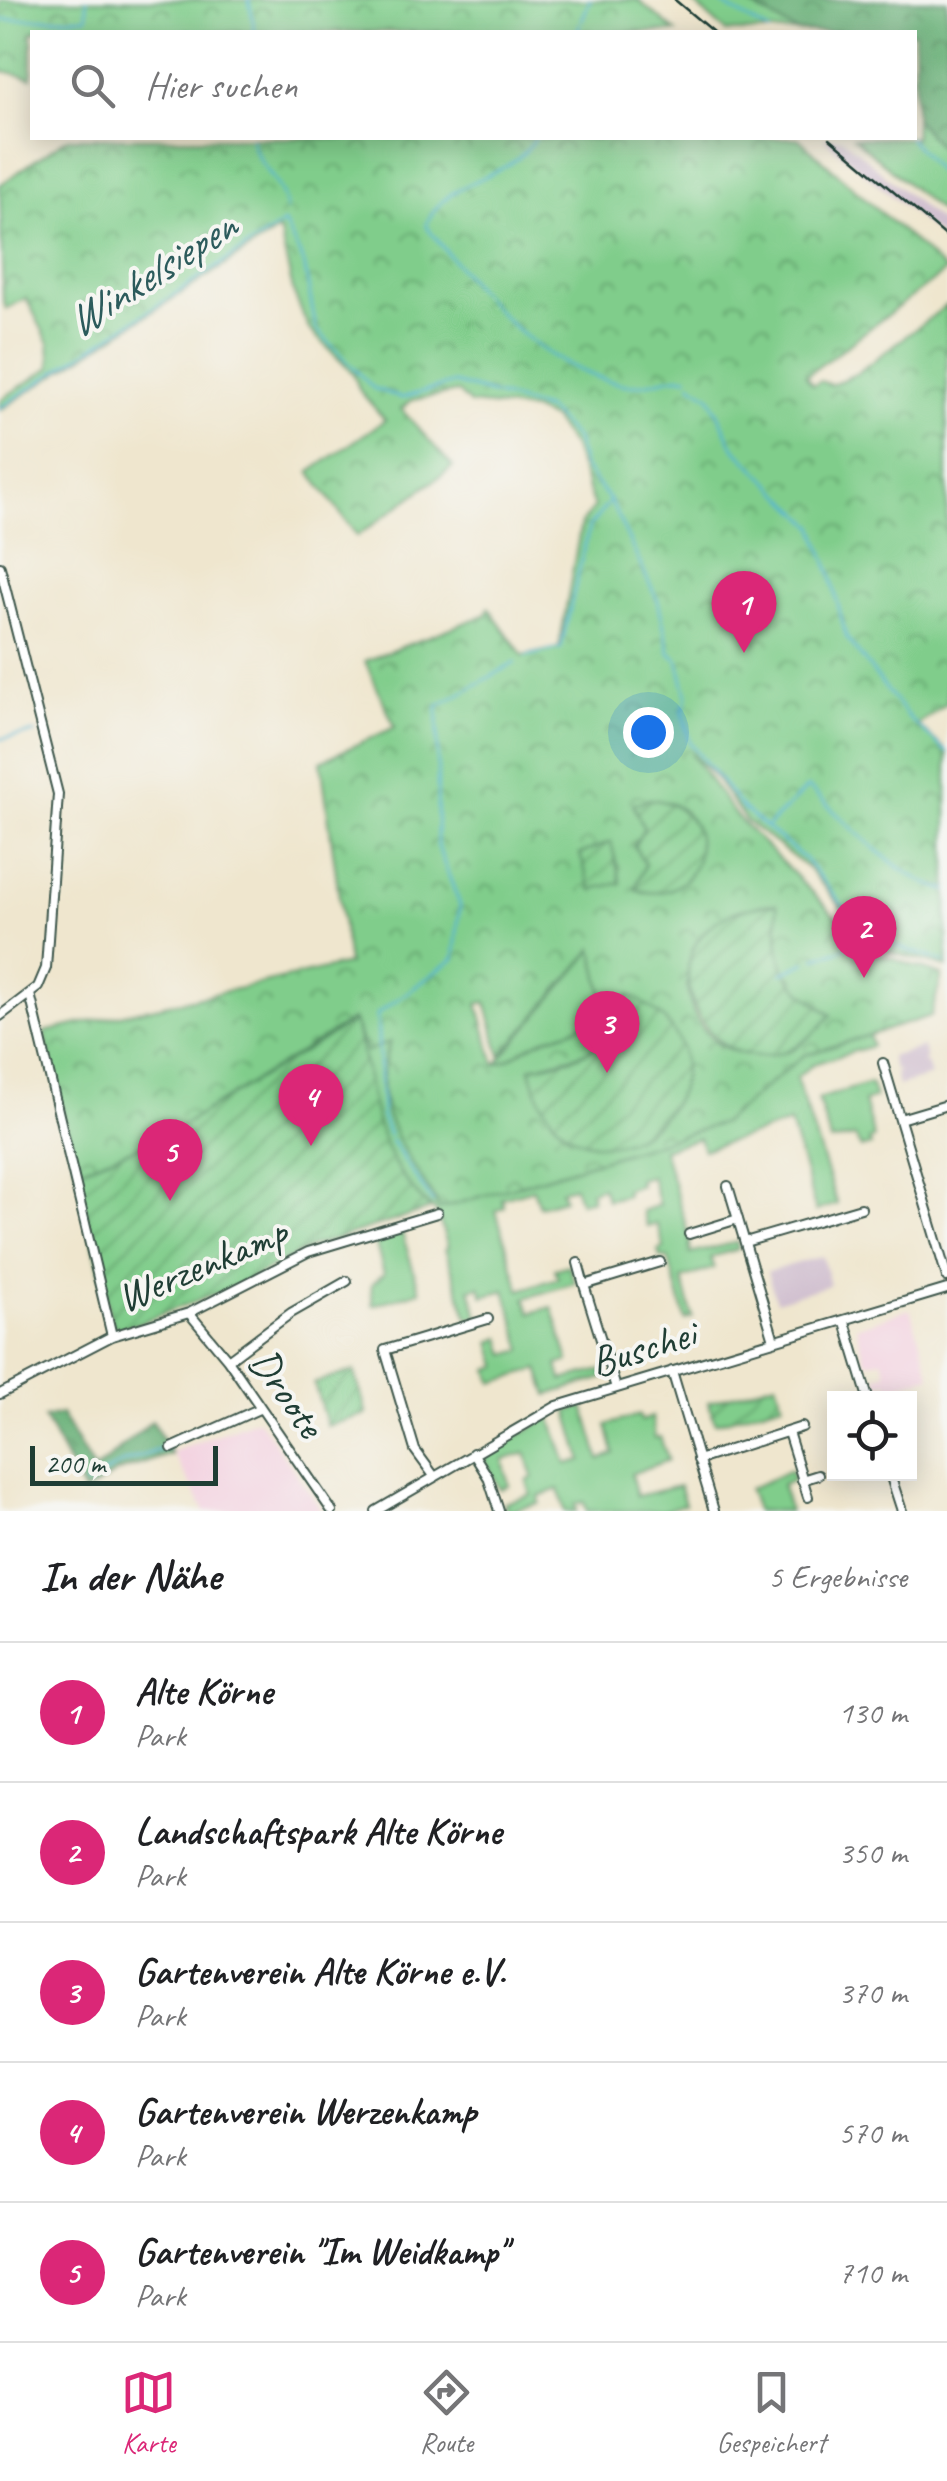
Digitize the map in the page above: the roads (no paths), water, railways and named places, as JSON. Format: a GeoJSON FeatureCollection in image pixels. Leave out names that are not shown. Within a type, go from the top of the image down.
{"type":"FeatureCollection","features":[{"type":"Feature","properties":{"kind":"street"},"geometry":{"type":"LineString","coordinates":[[0,567],[59,806],[46,968],[30,994],[0,1016]]}},
{"type":"Feature","properties":{"kind":"street"},"geometry":{"type":"LineString","coordinates":[[30,994],[112,1336]]}},
{"type":"Feature","properties":{"kind":"street"},"geometry":{"type":"LineString","coordinates":[[884,1063],[947,1277]]}},
{"type":"Feature","properties":{"kind":"street"},"geometry":{"type":"LineString","coordinates":[[900,1119],[947,1104]]}},
{"type":"Feature","properties":{"kind":"street"},"geometry":{"type":"LineString","coordinates":[[728,1186],[774,1340]]}},
{"type":"Feature","properties":{"kind":"street"},"geometry":{"type":"LineString","coordinates":[[745,1242],[861,1208]]}},
{"type":"Feature","properties":{"kind":"street","name":"Werzenkamp"},"geometry":{"type":"LineString","coordinates":[[0,1394],[112,1336],[190,1313],[308,1252],[438,1212]]}},
{"type":"Feature","properties":{"kind":"street"},"geometry":{"type":"LineString","coordinates":[[689,1234],[738,1219]]}},
{"type":"Feature","properties":{"kind":"street"},"geometry":{"type":"LineString","coordinates":[[584,1285],[660,1262]]}},
{"type":"Feature","properties":{"kind":"street"},"geometry":{"type":"LineString","coordinates":[[578,1263],[616,1388]]}},
{"type":"Feature","properties":{"kind":"street"},"geometry":{"type":"LineString","coordinates":[[228,1360],[291,1313],[347,1281]]}},
{"type":"Feature","properties":{"kind":"street","name":"Buschei"},"geometry":{"type":"LineString","coordinates":[[376,1511],[536,1414],[947,1289]]}},
{"type":"Feature","properties":{"kind":"street","name":"Droote"},"geometry":{"type":"LineString","coordinates":[[190,1313],[228,1360],[332,1511]]}},
{"type":"Feature","properties":{"kind":"street"},"geometry":{"type":"LineString","coordinates":[[434,1476],[415,1450],[385,1350],[488,1319]]}},
{"type":"Feature","properties":{"kind":"street"},"geometry":{"type":"LineString","coordinates":[[844,1322],[866,1391]]}},
{"type":"Feature","properties":{"kind":"street"},"geometry":{"type":"LineString","coordinates":[[672,1371],[714,1511]]}},
{"type":"Feature","properties":{"kind":"street"},"geometry":{"type":"LineString","coordinates":[[172,1448],[262,1408]]}},
{"type":"Feature","properties":{"kind":"street"},"geometry":{"type":"LineString","coordinates":[[698,1460],[802,1428]]}},
{"type":"Feature","properties":{"kind":"street"},"geometry":{"type":"LineString","coordinates":[[788,1432],[808,1496]]}},
{"type":"Feature","properties":{"kind":"street"},"geometry":{"type":"LineString","coordinates":[[473,1453],[488,1477],[499,1511]]}},
{"type":"Feature","properties":{"kind":"street"},"geometry":{"type":"LineString","coordinates":[[802,1480],[818,1475]]}},
{"type":"Feature","properties":{"kind":"street"},"geometry":{"type":"LineString","coordinates":[[892,1481],[902,1511]]}},
{"type":"Feature","properties":{"kind":"waterway"},"geometry":{"type":"LineString","coordinates":[[0,20],[87,17],[87,0]]}},
{"type":"Feature","properties":{"kind":"waterway"},"geometry":{"type":"LineString","coordinates":[[249,0],[255,30]]}},
{"type":"Feature","properties":{"kind":"waterway"},"geometry":{"type":"LineString","coordinates":[[582,20],[590,0]]}},
{"type":"Feature","properties":{"kind":"waterway"},"geometry":{"type":"LineString","coordinates":[[715,0],[767,30]]}},
{"type":"Feature","properties":{"kind":"waterway"},"geometry":{"type":"LineString","coordinates":[[578,30],[580,24]]}},
{"type":"Feature","properties":{"kind":"waterway"},"geometry":{"type":"LineString","coordinates":[[252,140],[280,191],[286,211]]}},
{"type":"Feature","properties":{"kind":"waterway"},"geometry":{"type":"LineString","coordinates":[[534,140],[511,163],[449,196],[426,225],[487,301],[534,344],[561,361],[589,375],[621,384],[688,377]]}},
{"type":"Feature","properties":{"kind":"waterway"},"geometry":{"type":"LineString","coordinates":[[911,140],[947,182]]}},
{"type":"Feature","properties":{"kind":"waterway","name":"Winkelsiepen"},"geometry":{"type":"LineString","coordinates":[[0,408],[284,223],[304,263],[316,329],[373,388],[401,398],[454,383],[548,410],[576,439],[583,466],[610,501],[658,601],[670,653],[678,660],[687,696],[683,711],[690,743],[744,810],[805,859],[845,908],[860,915],[861,924],[884,942],[944,962]]}},
{"type":"Feature","properties":{"kind":"waterway"},"geometry":{"type":"LineString","coordinates":[[690,383],[710,396],[734,448],[814,526],[832,577]]}},
{"type":"Feature","properties":{"kind":"waterway"},"geometry":{"type":"LineString","coordinates":[[526,656],[561,648],[589,527],[610,501]]}},
{"type":"Feature","properties":{"kind":"waterway"},"geometry":{"type":"LineString","coordinates":[[832,580],[846,637],[886,689]]}},
{"type":"Feature","properties":{"kind":"waterway"},"geometry":{"type":"LineString","coordinates":[[389,1135],[382,1117],[377,1014],[454,959],[460,905],[437,845],[438,706],[515,663]]}},
{"type":"Feature","properties":{"kind":"waterway"},"geometry":{"type":"LineString","coordinates":[[887,691],[912,721],[947,752]]}},
{"type":"Feature","properties":{"kind":"waterway"},"geometry":{"type":"LineString","coordinates":[[0,739],[35,733]]}},
{"type":"Feature","properties":{"kind":"waterway"},"geometry":{"type":"LineString","coordinates":[[766,828],[808,787],[892,862],[947,890]]}},
{"type":"Feature","properties":{"kind":"waterway"},"geometry":{"type":"LineString","coordinates":[[815,958],[841,950],[873,930]]}},
{"type":"Feature","properties":{"kind":"waterway"},"geometry":{"type":"LineString","coordinates":[[782,973],[806,962]]}},
{"type":"Feature","properties":{"kind":"waterway"},"geometry":{"type":"LineString","coordinates":[[391,1140],[433,1203]]}},
{"type":"Feature","properties":{"kind":"waterway"},"geometry":{"type":"LineString","coordinates":[[85,1485],[124,1462],[168,1447]]}},
{"type":"Feature","properties":{"kind":"railway"},"geometry":{"type":"LineString","coordinates":[[675,0],[711,30]]}},
{"type":"Feature","properties":{"kind":"railway"},"geometry":{"type":"LineString","coordinates":[[832,140],[947,237]]}},
{"type":"Feature","properties":{"kind":"place","name":"Alte Körne"},"geometry":{"type":"Point","coordinates":[744,653]}},
{"type":"Feature","properties":{"kind":"place","name":"Landschaftspark Alte Körne"},"geometry":{"type":"Point","coordinates":[864,978]}},
{"type":"Feature","properties":{"kind":"place","name":"Gartenverein Alte Körne e.V."},"geometry":{"type":"Point","coordinates":[607,1073]}},
{"type":"Feature","properties":{"kind":"place","name":"Gartenverein Werzenkamp"},"geometry":{"type":"Point","coordinates":[311,1146]}},
{"type":"Feature","properties":{"kind":"place","name":"Gartenverein \"Im Weidkamp\""},"geometry":{"type":"Point","coordinates":[170,1201]}}]}
